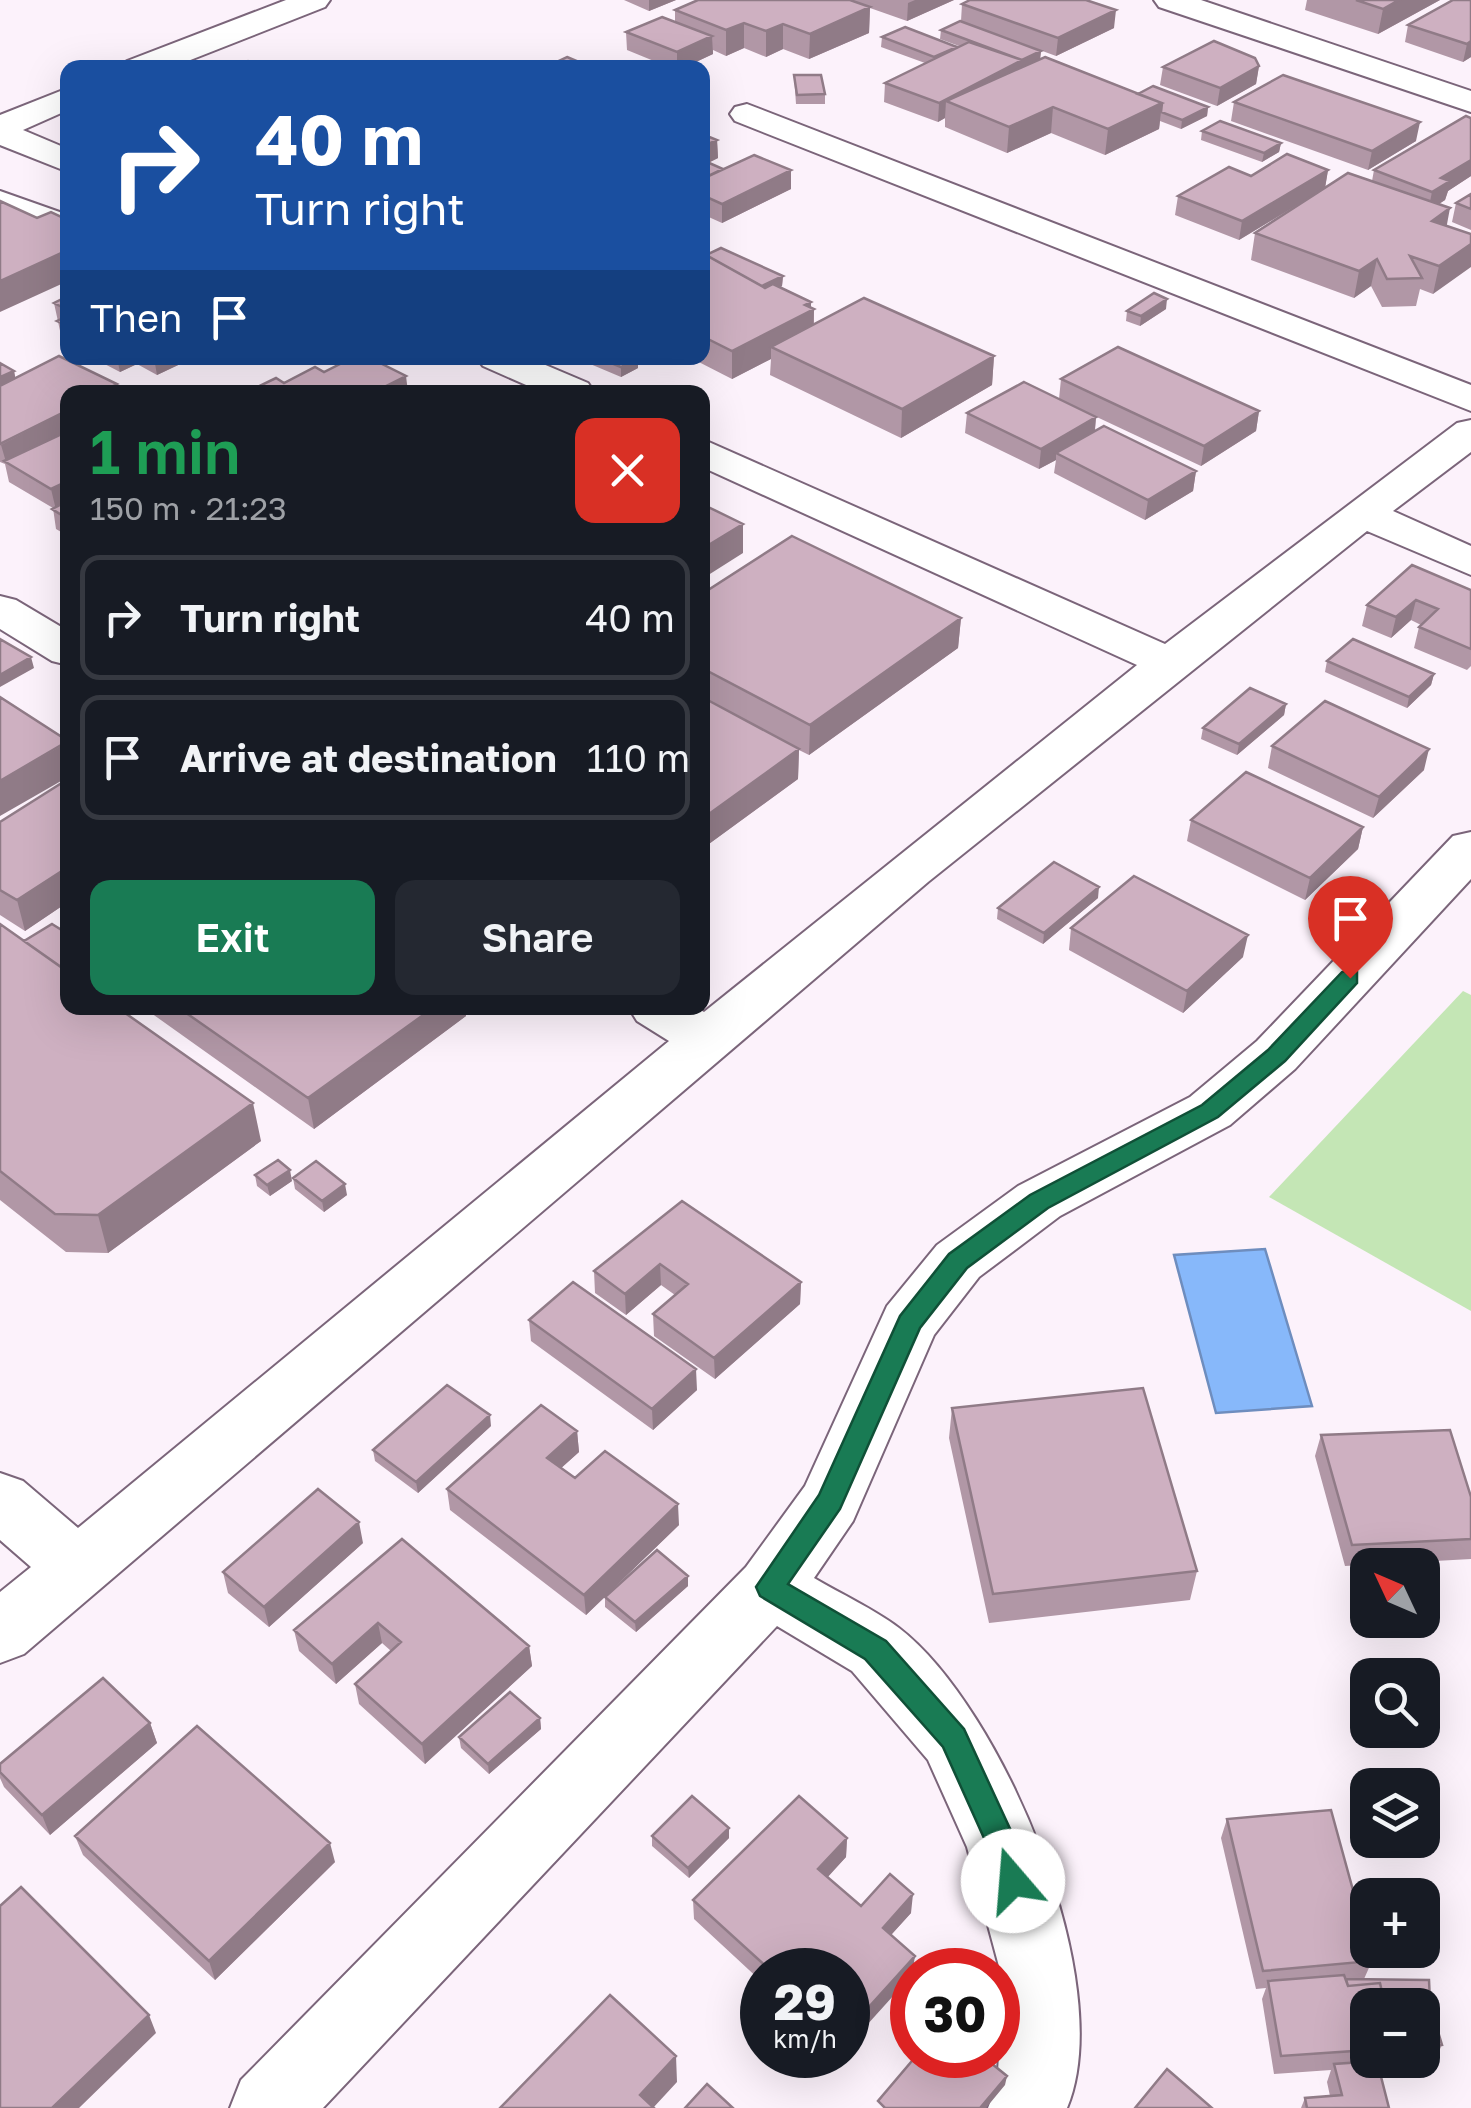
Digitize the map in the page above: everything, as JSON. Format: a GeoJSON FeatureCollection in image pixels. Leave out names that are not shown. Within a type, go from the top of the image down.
{"type":"FeatureCollection","features":[{"type":"Feature","properties":{"kind":"street"},"geometry":{"type":"LineString","coordinates":[[160,60],[314,0]]}},
{"type":"Feature","properties":{"kind":"street"},"geometry":{"type":"LineString","coordinates":[[1170,0],[1471,102]]}},
{"type":"Feature","properties":{"kind":"street"},"geometry":{"type":"LineString","coordinates":[[0,129],[60,102]]}},
{"type":"Feature","properties":{"kind":"street"},"geometry":{"type":"LineString","coordinates":[[748,114],[1471,399]]}},
{"type":"Feature","properties":{"kind":"street"},"geometry":{"type":"LineString","coordinates":[[0,129],[60,158]]}},
{"type":"Feature","properties":{"kind":"street"},"geometry":{"type":"LineString","coordinates":[[0,202],[60,225]]}},
{"type":"Feature","properties":{"kind":"street"},"geometry":{"type":"LineString","coordinates":[[513,365],[558,385]]}},
{"type":"Feature","properties":{"kind":"street"},"geometry":{"type":"LineString","coordinates":[[0,1634],[708,1039],[1170,663],[1471,432]]}},
{"type":"Feature","properties":{"kind":"street"},"geometry":{"type":"LineString","coordinates":[[710,455],[1170,663]]}},
{"type":"Feature","properties":{"kind":"street"},"geometry":{"type":"LineString","coordinates":[[1361,513],[1471,562]]}},
{"type":"Feature","properties":{"kind":"street"},"geometry":{"type":"LineString","coordinates":[[0,610],[60,646]]}},
{"type":"Feature","properties":{"kind":"street"},"geometry":{"type":"LineString","coordinates":[[269,2108],[770,1587],[830,1502],[909,1323],[958,1261],[1039,1201],[1210,1111],[1276,1055],[1471,848]]}},
{"type":"Feature","properties":{"kind":"street"},"geometry":{"type":"LineString","coordinates":[[668,1015],[708,1039]]}},
{"type":"Feature","properties":{"kind":"street"},"geometry":{"type":"LineString","coordinates":[[0,1500],[78,1568]]}},
{"type":"Feature","properties":{"kind":"street"},"geometry":{"type":"LineString","coordinates":[[770,1587],[876,1650],[954,1738],[1003,1846],[1042,1985],[1036,2089],[1027,2108]]}},
{"type":"Feature","properties":{"kind":"green space"},"geometry":{"type":"Polygon","coordinates":[[[1463,991],[1471,995],[1471,1311],[1269,1197],[1463,991]]]}},
{"type":"Feature","properties":{"kind":"water"},"geometry":{"type":"Polygon","coordinates":[[[1265,1249],[1312,1406],[1216,1413],[1174,1255],[1265,1249]]]}},
{"type":"Feature","properties":{"kind":"building"},"geometry":{"type":"Polygon","coordinates":[[[698,0],[850,0],[870,7],[810,34],[783,24],[766,31],[744,23],[726,30],[675,10],[698,0]]]}},
{"type":"Feature","properties":{"kind":"building"},"geometry":{"type":"Polygon","coordinates":[[[970,0],[1086,0],[1116,10],[1058,38],[962,4],[970,0]]]}},
{"type":"Feature","properties":{"kind":"building"},"geometry":{"type":"Polygon","coordinates":[[[1356,0],[1399,0],[1383,9],[1356,0]]]}},
{"type":"Feature","properties":{"kind":"building"},"geometry":{"type":"Polygon","coordinates":[[[1453,0],[1471,0],[1471,41],[1467,44],[1408,25],[1453,0]]]}},
{"type":"Feature","properties":{"kind":"building"},"geometry":{"type":"Polygon","coordinates":[[[662,17],[712,36],[677,52],[626,32],[662,17]]]}},
{"type":"Feature","properties":{"kind":"building"},"geometry":{"type":"Polygon","coordinates":[[[960,21],[1041,51],[1022,60],[941,30],[960,21]]]}},
{"type":"Feature","properties":{"kind":"building"},"geometry":{"type":"Polygon","coordinates":[[[905,27],[957,47],[934,57],[882,37],[905,27]]]}},
{"type":"Feature","properties":{"kind":"building"},"geometry":{"type":"Polygon","coordinates":[[[1214,41],[1255,58],[1259,66],[1220,88],[1163,67],[1214,41]]]}},
{"type":"Feature","properties":{"kind":"building"},"geometry":{"type":"Polygon","coordinates":[[[969,42],[1022,60],[939,103],[885,83],[969,42]]]}},
{"type":"Feature","properties":{"kind":"building"},"geometry":{"type":"Polygon","coordinates":[[[1045,57],[1162,103],[1108,129],[1053,107],[1009,127],[946,101],[1045,57]]]}},
{"type":"Feature","properties":{"kind":"building"},"geometry":{"type":"Polygon","coordinates":[[[794,75],[821,75],[825,94],[797,95],[794,75]]]}},
{"type":"Feature","properties":{"kind":"building"},"geometry":{"type":"Polygon","coordinates":[[[1283,75],[1420,122],[1372,151],[1234,102],[1283,75]]]}},
{"type":"Feature","properties":{"kind":"building"},"geometry":{"type":"Polygon","coordinates":[[[1153,86],[1208,107],[1182,120],[1161,112],[1162,103],[1138,94],[1153,86]]]}},
{"type":"Feature","properties":{"kind":"building"},"geometry":{"type":"Polygon","coordinates":[[[1466,116],[1471,118],[1471,160],[1441,178],[1450,181],[1432,192],[1374,170],[1466,116]]]}},
{"type":"Feature","properties":{"kind":"building"},"geometry":{"type":"Polygon","coordinates":[[[1220,121],[1281,143],[1264,153],[1202,131],[1220,121]]]}},
{"type":"Feature","properties":{"kind":"building"},"geometry":{"type":"Polygon","coordinates":[[[1287,154],[1328,170],[1242,221],[1178,196],[1229,167],[1251,176],[1287,154]]]}},
{"type":"Feature","properties":{"kind":"building"},"geometry":{"type":"Polygon","coordinates":[[[754,155],[791,170],[722,204],[710,199],[710,175],[754,155]]]}},
{"type":"Feature","properties":{"kind":"building"},"geometry":{"type":"Polygon","coordinates":[[[710,163],[723,169],[710,175],[710,163]]]}},
{"type":"Feature","properties":{"kind":"building"},"geometry":{"type":"Polygon","coordinates":[[[1348,173],[1450,208],[1432,221],[1471,234],[1471,244],[1439,266],[1410,256],[1422,278],[1387,279],[1377,259],[1359,271],[1255,233],[1348,173]]]}},
{"type":"Feature","properties":{"kind":"building"},"geometry":{"type":"Polygon","coordinates":[[[1471,194],[1471,209],[1456,203],[1471,194]]]}},
{"type":"Feature","properties":{"kind":"building"},"geometry":{"type":"Polygon","coordinates":[[[0,201],[37,218],[51,212],[60,216],[60,254],[0,281],[0,201]]]}},
{"type":"Feature","properties":{"kind":"building"},"geometry":{"type":"Polygon","coordinates":[[[721,248],[783,276],[762,286],[710,257],[710,253],[721,248]]]}},
{"type":"Feature","properties":{"kind":"building"},"geometry":{"type":"Polygon","coordinates":[[[710,257],[765,288],[773,284],[811,302],[805,305],[814,309],[732,351],[710,340],[710,257]]]}},
{"type":"Feature","properties":{"kind":"building"},"geometry":{"type":"Polygon","coordinates":[[[1154,293],[1167,299],[1141,316],[1127,311],[1154,293]]]}},
{"type":"Feature","properties":{"kind":"building"},"geometry":{"type":"Polygon","coordinates":[[[864,298],[994,356],[902,409],[771,347],[864,298]]]}},
{"type":"Feature","properties":{"kind":"building"},"geometry":{"type":"Polygon","coordinates":[[[1118,347],[1259,411],[1204,446],[1061,379],[1118,347]]]}},
{"type":"Feature","properties":{"kind":"building"},"geometry":{"type":"Polygon","coordinates":[[[59,356],[60,365],[78,365],[117,384],[60,385],[60,414],[0,444],[0,386],[59,356]]]}},
{"type":"Feature","properties":{"kind":"building"},"geometry":{"type":"Polygon","coordinates":[[[0,363],[14,371],[0,377],[0,363]]]}},
{"type":"Feature","properties":{"kind":"building"},"geometry":{"type":"Polygon","coordinates":[[[338,365],[384,365],[406,376],[388,385],[262,385],[276,378],[284,383],[315,367],[324,372],[338,365]]]}},
{"type":"Feature","properties":{"kind":"building"},"geometry":{"type":"Polygon","coordinates":[[[1024,382],[1096,417],[1041,449],[967,413],[1024,382]]]}},
{"type":"Feature","properties":{"kind":"building"},"geometry":{"type":"Polygon","coordinates":[[[1104,426],[1196,471],[1148,500],[1056,453],[1104,426]]]}},
{"type":"Feature","properties":{"kind":"building"},"geometry":{"type":"Polygon","coordinates":[[[60,435],[60,485],[51,489],[4,461],[60,435]]]}},
{"type":"Feature","properties":{"kind":"building"},"geometry":{"type":"Polygon","coordinates":[[[710,508],[743,524],[710,544],[710,508]]]}},
{"type":"Feature","properties":{"kind":"building"},"geometry":{"type":"Polygon","coordinates":[[[792,536],[961,618],[810,725],[710,672],[710,589],[792,536]]]}},
{"type":"Feature","properties":{"kind":"building"},"geometry":{"type":"Polygon","coordinates":[[[1412,565],[1471,590],[1471,649],[1419,627],[1438,609],[1416,600],[1396,617],[1367,605],[1412,565]]]}},
{"type":"Feature","properties":{"kind":"building"},"geometry":{"type":"Polygon","coordinates":[[[0,639],[31,657],[0,675],[0,639]]]}},
{"type":"Feature","properties":{"kind":"building"},"geometry":{"type":"Polygon","coordinates":[[[1353,639],[1434,674],[1409,697],[1327,661],[1353,639]]]}},
{"type":"Feature","properties":{"kind":"building"},"geometry":{"type":"Polygon","coordinates":[[[1250,688],[1286,704],[1239,744],[1203,728],[1250,688]]]}},
{"type":"Feature","properties":{"kind":"building"},"geometry":{"type":"Polygon","coordinates":[[[0,697],[60,736],[60,746],[0,781],[0,697]]]}},
{"type":"Feature","properties":{"kind":"building"},"geometry":{"type":"Polygon","coordinates":[[[710,701],[799,749],[710,813],[710,701]]]}},
{"type":"Feature","properties":{"kind":"building"},"geometry":{"type":"Polygon","coordinates":[[[1325,701],[1429,749],[1379,797],[1272,746],[1325,701]]]}},
{"type":"Feature","properties":{"kind":"building"},"geometry":{"type":"Polygon","coordinates":[[[1246,772],[1363,827],[1310,878],[1191,820],[1246,772]]]}},
{"type":"Feature","properties":{"kind":"building"},"geometry":{"type":"Polygon","coordinates":[[[60,784],[60,872],[17,900],[0,890],[0,822],[60,784]]]}},
{"type":"Feature","properties":{"kind":"building"},"geometry":{"type":"Polygon","coordinates":[[[1054,862],[1099,887],[1044,933],[998,908],[1054,862]]]}},
{"type":"Feature","properties":{"kind":"building"},"geometry":{"type":"Polygon","coordinates":[[[1134,876],[1248,935],[1187,991],[1071,928],[1134,876]]]}},
{"type":"Feature","properties":{"kind":"building"},"geometry":{"type":"Polygon","coordinates":[[[0,924],[60,966],[60,1015],[128,1015],[253,1103],[98,1215],[55,1214],[0,1171],[0,924]]]}},
{"type":"Feature","properties":{"kind":"building"},"geometry":{"type":"Polygon","coordinates":[[[52,924],[60,929],[60,966],[24,941],[52,924]]]}},
{"type":"Feature","properties":{"kind":"building"},"geometry":{"type":"Polygon","coordinates":[[[189,1015],[423,1015],[308,1098],[189,1015]]]}},
{"type":"Feature","properties":{"kind":"building"},"geometry":{"type":"Polygon","coordinates":[[[278,1160],[290,1170],[267,1185],[255,1175],[278,1160]]]}},
{"type":"Feature","properties":{"kind":"building"},"geometry":{"type":"Polygon","coordinates":[[[316,1161],[345,1184],[322,1201],[293,1178],[316,1161]]]}},
{"type":"Feature","properties":{"kind":"building"},"geometry":{"type":"Polygon","coordinates":[[[682,1201],[801,1282],[714,1358],[653,1314],[688,1284],[660,1264],[625,1294],[594,1271],[682,1201]]]}},
{"type":"Feature","properties":{"kind":"building"},"geometry":{"type":"Polygon","coordinates":[[[573,1282],[696,1369],[652,1409],[529,1320],[573,1282]]]}},
{"type":"Feature","properties":{"kind":"building"},"geometry":{"type":"Polygon","coordinates":[[[447,1385],[490,1415],[416,1482],[373,1450],[447,1385]]]}},
{"type":"Feature","properties":{"kind":"building"},"geometry":{"type":"Polygon","coordinates":[[[1143,1388],[1197,1571],[993,1594],[952,1408],[1143,1388]]]}},
{"type":"Feature","properties":{"kind":"building"},"geometry":{"type":"Polygon","coordinates":[[[541,1405],[577,1431],[547,1458],[575,1478],[605,1451],[678,1504],[584,1595],[447,1489],[541,1405]]]}},
{"type":"Feature","properties":{"kind":"building"},"geometry":{"type":"Polygon","coordinates":[[[1450,1430],[1471,1497],[1471,1539],[1352,1545],[1321,1435],[1450,1430]]]}},
{"type":"Feature","properties":{"kind":"building"},"geometry":{"type":"Polygon","coordinates":[[[318,1489],[359,1522],[264,1607],[223,1572],[318,1489]]]}},
{"type":"Feature","properties":{"kind":"building"},"geometry":{"type":"Polygon","coordinates":[[[402,1539],[529,1646],[422,1744],[355,1684],[401,1642],[378,1623],[332,1664],[294,1630],[402,1539]]]}},
{"type":"Feature","properties":{"kind":"building"},"geometry":{"type":"Polygon","coordinates":[[[657,1550],[688,1576],[635,1622],[605,1597],[657,1550]]]}},
{"type":"Feature","properties":{"kind":"building"},"geometry":{"type":"Polygon","coordinates":[[[103,1678],[150,1723],[42,1815],[0,1772],[0,1764],[103,1678]]]}},
{"type":"Feature","properties":{"kind":"building"},"geometry":{"type":"Polygon","coordinates":[[[510,1692],[540,1718],[488,1764],[459,1737],[510,1692]]]}},
{"type":"Feature","properties":{"kind":"building"},"geometry":{"type":"Polygon","coordinates":[[[197,1726],[330,1843],[209,1961],[75,1836],[197,1726]]]}},
{"type":"Feature","properties":{"kind":"building"},"geometry":{"type":"Polygon","coordinates":[[[692,1796],[729,1828],[688,1868],[652,1836],[692,1796]]]}},
{"type":"Feature","properties":{"kind":"building"},"geometry":{"type":"Polygon","coordinates":[[[799,1796],[847,1838],[818,1869],[861,1906],[890,1874],[913,1894],[883,1928],[906,1948],[890,1948],[890,1984],[870,2006],[870,1948],[746,1948],[693,1900],[799,1796]]]}},
{"type":"Feature","properties":{"kind":"building"},"geometry":{"type":"Polygon","coordinates":[[[1331,1810],[1350,1879],[1350,1963],[1263,1971],[1227,1819],[1331,1810]]]}},
{"type":"Feature","properties":{"kind":"building"},"geometry":{"type":"Polygon","coordinates":[[[21,1887],[149,2015],[52,2108],[0,2108],[0,1906],[21,1887]]]}},
{"type":"Feature","properties":{"kind":"building"},"geometry":{"type":"Polygon","coordinates":[[[1344,1975],[1348,1986],[1380,1983],[1381,1988],[1350,1988],[1350,2051],[1281,2056],[1268,1981],[1344,1975]]]}},
{"type":"Feature","properties":{"kind":"building"},"geometry":{"type":"Polygon","coordinates":[[[1346,1979],[1429,1980],[1429,1988],[1381,1988],[1380,1983],[1348,1986],[1346,1979]]]}},
{"type":"Feature","properties":{"kind":"building"},"geometry":{"type":"Polygon","coordinates":[[[610,1995],[676,2056],[640,2095],[654,2108],[500,2108],[610,1995]]]}},
{"type":"Feature","properties":{"kind":"building"},"geometry":{"type":"Polygon","coordinates":[[[1350,2063],[1350,2078],[1381,2078],[1389,2108],[1307,2108],[1305,2098],[1342,2095],[1334,2064],[1350,2063]]]}},
{"type":"Feature","properties":{"kind":"building"},"geometry":{"type":"Polygon","coordinates":[[[1167,2069],[1212,2108],[1135,2108],[1167,2069]]]}},
{"type":"Feature","properties":{"kind":"building"},"geometry":{"type":"Polygon","coordinates":[[[898,2078],[1005,2078],[980,2108],[885,2108],[878,2101],[898,2078]]]}},
{"type":"Feature","properties":{"kind":"building"},"geometry":{"type":"Polygon","coordinates":[[[707,2084],[733,2108],[685,2108],[707,2084]]]}},
{"type":"Feature","properties":{"kind":"route"},"geometry":{"type":"LineString","coordinates":[[1013,1881],[1003,1846],[954,1738],[876,1650],[770,1587],[830,1502],[909,1323],[958,1261],[1039,1201],[1210,1111],[1276,1055],[1350,978]]}}]}
